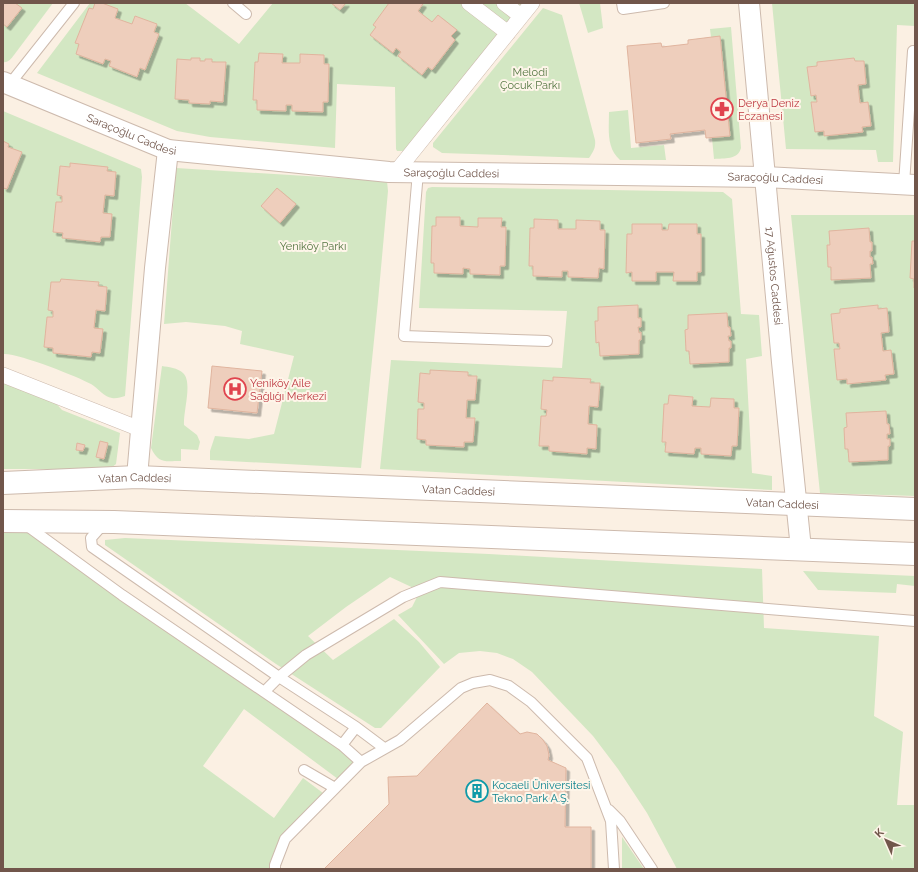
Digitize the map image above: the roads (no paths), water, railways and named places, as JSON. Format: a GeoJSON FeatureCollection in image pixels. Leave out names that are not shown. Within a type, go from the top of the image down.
{"type":"FeatureCollection","features":[{"type":"Feature","properties":{"kind":"street"},"geometry":{"type":"LineString","coordinates":[[469,3],[508,33]]}},
{"type":"Feature","properties":{"kind":"street"},"geometry":{"type":"LineString","coordinates":[[504,3],[521,16]]}},
{"type":"Feature","properties":{"kind":"street"},"geometry":{"type":"LineString","coordinates":[[396,172],[532,3]]}},
{"type":"Feature","properties":{"kind":"street","name":"17 Ağustos Caddesi"},"geometry":{"type":"LineString","coordinates":[[748,3],[801,549]]}},
{"type":"Feature","properties":{"kind":"street","name":"Saraçoğlu Caddesi"},"geometry":{"type":"LineString","coordinates":[[6,84],[168,150],[396,172],[765,177],[910,185]]}},
{"type":"Feature","properties":{"kind":"street"},"geometry":{"type":"LineString","coordinates":[[137,477],[155,268],[168,150]]}},
{"type":"Feature","properties":{"kind":"street"},"geometry":{"type":"LineString","coordinates":[[3,375],[140,429]]}},
{"type":"Feature","properties":{"kind":"street","name":"Vatan Caddesi"},"geometry":{"type":"LineString","coordinates":[[3,483],[137,477],[915,509]]}},
{"type":"Feature","properties":{"kind":"street"},"geometry":{"type":"LineString","coordinates":[[12,521],[114,522],[915,554]]}},
{"type":"Feature","properties":{"kind":"lane"},"geometry":{"type":"LineString","coordinates":[[6,84],[74,3]]}},
{"type":"Feature","properties":{"kind":"lane"},"geometry":{"type":"LineString","coordinates":[[233,3],[246,14]]}},
{"type":"Feature","properties":{"kind":"lane"},"geometry":{"type":"LineString","coordinates":[[622,3],[623,9],[664,3]]}},
{"type":"Feature","properties":{"kind":"lane"},"geometry":{"type":"LineString","coordinates":[[910,185],[913,52],[915,52]]}},
{"type":"Feature","properties":{"kind":"lane"},"geometry":{"type":"LineString","coordinates":[[418,172],[404,336],[547,341]]}},
{"type":"Feature","properties":{"kind":"lane"},"geometry":{"type":"LineString","coordinates":[[12,521],[342,745],[361,762]]}},
{"type":"Feature","properties":{"kind":"lane"},"geometry":{"type":"LineString","coordinates":[[114,522],[99,529],[90,538],[92,547],[279,677],[356,727],[384,748]]}},
{"type":"Feature","properties":{"kind":"lane"},"geometry":{"type":"LineString","coordinates":[[264,692],[279,677],[306,656],[403,597],[440,582],[915,621]]}},
{"type":"Feature","properties":{"kind":"lane"},"geometry":{"type":"LineString","coordinates":[[275,869],[275,865],[285,839],[361,762],[400,740],[461,688],[473,683],[490,680],[510,686],[531,702],[587,758],[611,821],[614,869]]}},
{"type":"Feature","properties":{"kind":"lane"},"geometry":{"type":"LineString","coordinates":[[342,745],[356,727]]}},
{"type":"Feature","properties":{"kind":"lane"},"geometry":{"type":"LineString","coordinates":[[304,770],[335,788]]}},
{"type":"Feature","properties":{"kind":"lane"},"geometry":{"type":"LineString","coordinates":[[606,807],[620,821],[652,869]]}},
{"type":"Feature","properties":{"kind":"place","name":"Derya Deniz Eczanesi"},"geometry":{"type":"Point","coordinates":[722,109]}},
{"type":"Feature","properties":{"kind":"place","name":"Yeniköy Aile Sağlığı Merkezi"},"geometry":{"type":"Point","coordinates":[235,389]}},
{"type":"Feature","properties":{"kind":"place","name":"Kocaeli Üniversitesi Tekno Park A.Ş."},"geometry":{"type":"Point","coordinates":[477,791]}},
{"type":"Feature","properties":{"kind":"park label","name":"Melodi Çocuk Parkı"},"geometry":{"type":"Point","coordinates":[530,78]}},
{"type":"Feature","properties":{"kind":"park label","name":"Yeniköy Parkı"},"geometry":{"type":"Point","coordinates":[313,246]}}]}
